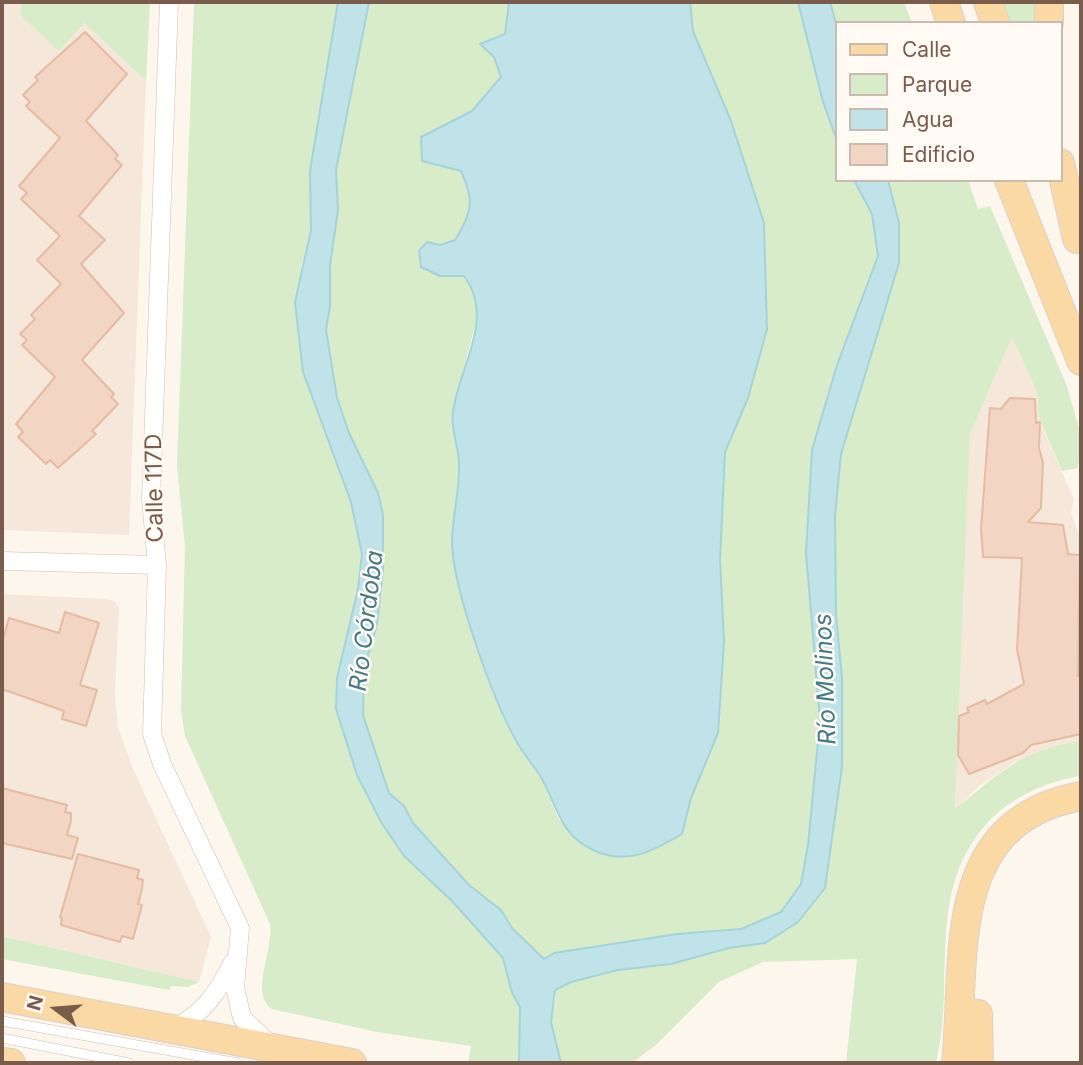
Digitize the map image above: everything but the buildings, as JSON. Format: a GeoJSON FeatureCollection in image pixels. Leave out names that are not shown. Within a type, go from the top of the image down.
{"type":"FeatureCollection","features":[{"type":"Feature","properties":{"kind":"main road"},"geometry":{"type":"LineString","coordinates":[[944,2],[950,21]]}},
{"type":"Feature","properties":{"kind":"main road"},"geometry":{"type":"LineString","coordinates":[[988,2],[994,21]]}},
{"type":"Feature","properties":{"kind":"main road"},"geometry":{"type":"LineString","coordinates":[[1062,171],[1080,241]]}},
{"type":"Feature","properties":{"kind":"main road"},"geometry":{"type":"LineString","coordinates":[[1010,182],[1081,361]]}},
{"type":"Feature","properties":{"kind":"main road"},"geometry":{"type":"LineString","coordinates":[[1054,182],[1080,241]]}},
{"type":"Feature","properties":{"kind":"main road"},"geometry":{"type":"LineString","coordinates":[[956,1063],[966,920],[974,882],[992,848],[1018,823],[1043,807],[1081,796]]}},
{"type":"Feature","properties":{"kind":"main road"},"geometry":{"type":"LineString","coordinates":[[979,1063],[976,1048],[983,921],[995,873],[1016,844],[1038,828],[1081,814]]}},
{"type":"Feature","properties":{"kind":"main road"},"geometry":{"type":"LineString","coordinates":[[2,997],[352,1063]]}},
{"type":"Feature","properties":{"kind":"main road"},"geometry":{"type":"LineString","coordinates":[[2,1062],[10,1063]]}},
{"type":"Feature","properties":{"kind":"street","name":"Calle 117D"},"geometry":{"type":"LineString","coordinates":[[169,2],[151,499],[156,565],[152,734],[163,764],[240,928],[234,988],[242,1018],[252,1030],[276,1048]]}},
{"type":"Feature","properties":{"kind":"street"},"geometry":{"type":"LineString","coordinates":[[2,561],[156,565]]}},
{"type":"Feature","properties":{"kind":"street","name":"Calle 117D"},"geometry":{"type":"LineString","coordinates":[[171,1030],[190,1021],[203,1010],[236,956]]}},
{"type":"Feature","properties":{"kind":"lane"},"geometry":{"type":"LineString","coordinates":[[2,1021],[238,1063]]}},
{"type":"Feature","properties":{"kind":"lane"},"geometry":{"type":"LineString","coordinates":[[2,1038],[129,1063]]}},
{"type":"Feature","properties":{"kind":"shaded area"},"geometry":{"type":"Polygon","coordinates":[[[2,2],[21,2],[20,15],[59,50],[84,23],[146,81],[129,535],[2,530],[2,2]]]}},
{"type":"Feature","properties":{"kind":"shaded area"},"geometry":{"type":"Polygon","coordinates":[[[1012,337],[1037,392],[1042,427],[1074,499],[1071,513],[1081,539],[1081,741],[1044,749],[1015,762],[979,786],[955,810],[970,434],[1012,337]]]}},
{"type":"Feature","properties":{"kind":"shaded area"},"geometry":{"type":"Polygon","coordinates":[[[2,594],[107,599],[114,601],[119,607],[115,695],[118,728],[134,771],[211,937],[199,982],[2,936],[2,594]]]}},
{"type":"Feature","properties":{"kind":"green space"},"geometry":{"type":"Polygon","coordinates":[[[21,2],[150,2],[146,81],[84,23],[59,51],[20,15],[21,2]]]}},
{"type":"Feature","properties":{"kind":"green space"},"geometry":{"type":"Polygon","coordinates":[[[194,2],[338,2],[310,171],[311,230],[301,267],[303,372],[351,502],[362,554],[358,589],[343,651],[357,775],[381,822],[404,856],[453,902],[503,958],[512,993],[520,1007],[519,1063],[468,1063],[471,1046],[377,1032],[272,1009],[265,1002],[262,982],[270,924],[185,736],[181,710],[185,546],[177,466],[194,2]]]}},
{"type":"Feature","properties":{"kind":"green space"},"geometry":{"type":"Polygon","coordinates":[[[369,2],[509,2],[505,34],[494,57],[501,77],[472,111],[455,121],[422,161],[461,171],[470,199],[468,214],[455,241],[440,245],[440,276],[464,276],[476,292],[478,314],[452,414],[459,462],[459,498],[519,745],[542,780],[559,820],[682,834],[691,798],[718,733],[724,642],[720,560],[725,452],[748,398],[767,329],[764,223],[731,121],[693,31],[690,2],[904,2],[911,21],[834,21],[834,182],[969,182],[978,209],[990,206],[1067,386],[1081,436],[1081,457],[1077,468],[1062,471],[1039,418],[1037,392],[1012,337],[970,434],[955,809],[1012,765],[1042,750],[1060,745],[1081,741],[1081,776],[1045,785],[1022,796],[991,819],[970,846],[957,875],[949,905],[942,1031],[936,1063],[846,1063],[857,959],[763,962],[719,982],[657,1044],[632,1063],[561,1063],[551,1022],[556,997],[544,959],[512,928],[501,910],[469,885],[413,823],[404,806],[389,793],[363,715],[364,669],[377,624],[383,568],[383,515],[378,493],[349,433],[337,398],[326,330],[330,306],[330,265],[338,210],[336,170],[369,2]]]}},
{"type":"Feature","properties":{"kind":"green space"},"geometry":{"type":"Polygon","coordinates":[[[999,2],[1034,2],[1034,21],[1006,21],[999,2]]]}},
{"type":"Feature","properties":{"kind":"green space"},"geometry":{"type":"Polygon","coordinates":[[[2,936],[199,982],[188,987],[171,986],[169,990],[2,959],[2,936]]]}},
{"type":"Feature","properties":{"kind":"water"},"geometry":{"type":"Polygon","coordinates":[[[338,2],[369,2],[336,170],[338,210],[330,265],[330,306],[326,330],[337,398],[349,433],[378,493],[383,515],[383,568],[377,624],[364,669],[363,715],[389,793],[404,806],[413,823],[469,885],[501,910],[512,928],[544,959],[554,953],[677,934],[741,929],[781,912],[801,884],[808,845],[820,721],[806,553],[812,450],[837,365],[878,256],[872,214],[855,182],[889,182],[899,223],[899,263],[841,454],[835,516],[836,614],[842,678],[842,767],[825,888],[798,922],[765,943],[729,948],[671,964],[618,970],[571,982],[555,990],[551,1022],[561,1063],[519,1063],[520,1007],[512,993],[503,958],[453,902],[404,856],[381,822],[357,775],[336,709],[337,678],[358,589],[362,554],[351,502],[303,372],[295,302],[311,230],[310,171],[338,2]]]}},
{"type":"Feature","properties":{"kind":"water"},"geometry":{"type":"Polygon","coordinates":[[[509,2],[690,2],[693,31],[731,121],[764,223],[767,329],[748,398],[725,452],[720,560],[724,642],[718,733],[691,798],[682,834],[650,851],[628,856],[605,855],[593,850],[582,844],[566,828],[542,779],[508,726],[476,646],[454,563],[452,533],[459,464],[452,418],[473,343],[477,309],[473,292],[464,276],[440,276],[421,267],[419,251],[427,242],[440,245],[455,240],[468,214],[470,199],[461,171],[422,161],[421,137],[472,111],[501,77],[494,57],[480,44],[505,34],[509,2]]]}},
{"type":"Feature","properties":{"kind":"water"},"geometry":{"type":"Polygon","coordinates":[[[798,2],[830,2],[835,21],[834,132],[823,102],[798,2]]]}},
{"type":"Feature","properties":{"kind":"water label","name":"Río Córdoba"},"geometry":{"type":"Point","coordinates":[367,621]}},
{"type":"Feature","properties":{"kind":"water label","name":"Río Molinos"},"geometry":{"type":"Point","coordinates":[826,679]}}]}
